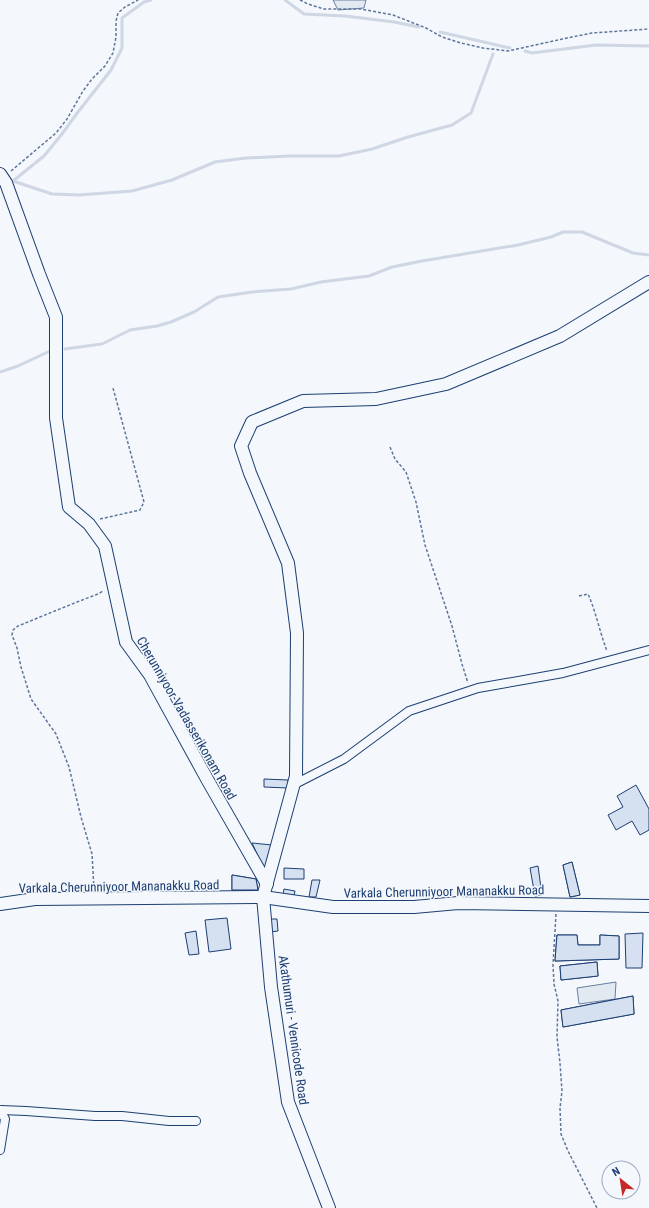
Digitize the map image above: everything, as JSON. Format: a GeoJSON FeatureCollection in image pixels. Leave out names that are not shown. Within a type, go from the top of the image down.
{"type":"FeatureCollection","features":[{"type":"Feature","properties":{"kind":"street","name":"Cherunniyoor-Vadasserikonam Road"},"geometry":{"type":"LineString","coordinates":[[1,175],[6,184],[56,317],[56,418],[69,507],[88,524],[105,546],[126,642],[150,675],[267,884]]}},
{"type":"Feature","properties":{"kind":"street"},"geometry":{"type":"LineString","coordinates":[[263,898],[295,784],[297,633],[288,563],[250,473],[241,446],[252,422],[303,401],[376,399],[446,384],[560,336],[649,282]]}},
{"type":"Feature","properties":{"kind":"street"},"geometry":{"type":"LineString","coordinates":[[295,784],[344,759],[409,711],[478,688],[564,673],[649,650]]}},
{"type":"Feature","properties":{"kind":"street","name":"Varkala Cherunniyoor Mananakku Road"},"geometry":{"type":"LineString","coordinates":[[0,904],[35,899],[263,898],[333,906],[414,907],[458,902],[649,906]]}},
{"type":"Feature","properties":{"kind":"street","name":"Akathumuri - Vennicode Road"},"geometry":{"type":"LineString","coordinates":[[263,898],[271,987],[288,1102],[329,1208]]}},
{"type":"Feature","properties":{"kind":"street"},"geometry":{"type":"LineString","coordinates":[[0,1110],[95,1116],[122,1116],[169,1121],[196,1121]]}},
{"type":"Feature","properties":{"kind":"street"},"geometry":{"type":"LineString","coordinates":[[0,1110],[5,1119],[0,1150]]}},
{"type":"Feature","properties":{"kind":"path"},"geometry":{"type":"LineString","coordinates":[[1,175],[13,170],[56,133],[83,91],[105,66],[113,53],[118,13],[125,7],[138,0]]}},
{"type":"Feature","properties":{"kind":"path"},"geometry":{"type":"LineString","coordinates":[[300,0],[324,9],[361,9],[393,15],[426,28],[442,37],[461,43],[483,48],[508,51],[592,33],[649,29]]}},
{"type":"Feature","properties":{"kind":"path"},"geometry":{"type":"LineString","coordinates":[[88,524],[103,518],[140,510],[144,502],[113,388]]}},
{"type":"Feature","properties":{"kind":"path"},"geometry":{"type":"LineString","coordinates":[[390,447],[395,459],[406,472],[416,502],[425,545],[449,618],[470,691]]}},
{"type":"Feature","properties":{"kind":"path"},"geometry":{"type":"LineString","coordinates":[[94,899],[92,854],[69,767],[56,734],[31,699],[12,635],[13,630],[18,626],[98,594],[114,584]]}},
{"type":"Feature","properties":{"kind":"path"},"geometry":{"type":"LineString","coordinates":[[579,596],[588,594],[609,660]]}},
{"type":"Feature","properties":{"kind":"path"},"geometry":{"type":"LineString","coordinates":[[556,904],[553,965],[554,984],[558,1001],[557,1037],[562,1091],[560,1108],[561,1134],[568,1151],[598,1208]]}},
{"type":"Feature","properties":{"kind":"shaded area"},"geometry":{"type":"Polygon","coordinates":[[[333,0],[366,0],[364,8],[338,10],[333,0]]]}},
{"type":"Feature","properties":{"kind":"shaded area"},"geometry":{"type":"Polygon","coordinates":[[[616,982],[615,999],[579,1004],[577,988],[616,982]]]}},
{"type":"Feature","properties":{"kind":"building"},"geometry":{"type":"Polygon","coordinates":[[[264,779],[288,780],[288,788],[264,787],[264,779]]]}},
{"type":"Feature","properties":{"kind":"building"},"geometry":{"type":"Polygon","coordinates":[[[636,785],[649,809],[649,830],[640,835],[632,821],[616,830],[608,815],[623,807],[617,796],[636,785]]]}},
{"type":"Feature","properties":{"kind":"building"},"geometry":{"type":"Polygon","coordinates":[[[252,843],[272,845],[267,875],[252,843]]]}},
{"type":"Feature","properties":{"kind":"building"},"geometry":{"type":"Polygon","coordinates":[[[572,862],[580,895],[570,897],[563,865],[572,862]]]}},
{"type":"Feature","properties":{"kind":"building"},"geometry":{"type":"Polygon","coordinates":[[[572,862],[580,895],[570,897],[563,865],[572,862]]]}},
{"type":"Feature","properties":{"kind":"building"},"geometry":{"type":"Polygon","coordinates":[[[538,866],[542,895],[535,896],[530,868],[538,866]]]}},
{"type":"Feature","properties":{"kind":"building"},"geometry":{"type":"Polygon","coordinates":[[[284,868],[304,869],[304,879],[284,879],[284,868]]]}},
{"type":"Feature","properties":{"kind":"building"},"geometry":{"type":"Polygon","coordinates":[[[232,875],[256,879],[258,890],[232,890],[232,875]]]}},
{"type":"Feature","properties":{"kind":"building"},"geometry":{"type":"Polygon","coordinates":[[[232,875],[256,879],[258,890],[232,890],[232,875]]]}},
{"type":"Feature","properties":{"kind":"building"},"geometry":{"type":"Polygon","coordinates":[[[312,880],[320,880],[316,897],[309,897],[312,880]]]}},
{"type":"Feature","properties":{"kind":"building"},"geometry":{"type":"Polygon","coordinates":[[[284,889],[295,891],[294,896],[283,895],[284,889]]]}},
{"type":"Feature","properties":{"kind":"building"},"geometry":{"type":"Polygon","coordinates":[[[227,918],[231,949],[209,952],[205,920],[227,918]]]}},
{"type":"Feature","properties":{"kind":"building"},"geometry":{"type":"Polygon","coordinates":[[[269,919],[277,919],[278,931],[270,932],[269,919]]]}},
{"type":"Feature","properties":{"kind":"building"},"geometry":{"type":"Polygon","coordinates":[[[196,931],[199,954],[189,955],[185,933],[196,931]]]}},
{"type":"Feature","properties":{"kind":"building"},"geometry":{"type":"Polygon","coordinates":[[[643,933],[642,968],[626,968],[625,934],[643,933]]]}},
{"type":"Feature","properties":{"kind":"building"},"geometry":{"type":"Polygon","coordinates":[[[557,935],[577,935],[578,945],[600,945],[600,935],[619,936],[619,959],[555,961],[557,935]]]}},
{"type":"Feature","properties":{"kind":"building"},"geometry":{"type":"Polygon","coordinates":[[[557,935],[577,935],[578,945],[600,945],[600,935],[619,936],[619,959],[555,961],[557,935]]]}},
{"type":"Feature","properties":{"kind":"building"},"geometry":{"type":"Polygon","coordinates":[[[597,962],[598,976],[561,980],[560,966],[597,962]]]}},
{"type":"Feature","properties":{"kind":"building"},"geometry":{"type":"Polygon","coordinates":[[[597,962],[598,976],[561,980],[560,966],[597,962]]]}},
{"type":"Feature","properties":{"kind":"building"},"geometry":{"type":"Polygon","coordinates":[[[633,996],[634,1014],[563,1027],[561,1010],[633,996]]]}},
{"type":"Feature","properties":{"kind":"building"},"geometry":{"type":"Polygon","coordinates":[[[633,996],[634,1014],[563,1027],[561,1010],[633,996]]]}},
{"type":"Feature","properties":{"kind":"waterway"},"geometry":{"type":"LineString","coordinates":[[13,181],[44,156],[111,70],[122,48],[122,18],[144,2],[151,0]]}},
{"type":"Feature","properties":{"kind":"waterway"},"geometry":{"type":"LineString","coordinates":[[285,0],[304,14],[345,16],[394,22],[419,27]]}},
{"type":"Feature","properties":{"kind":"waterway"},"geometry":{"type":"LineString","coordinates":[[440,32],[510,48]]}},
{"type":"Feature","properties":{"kind":"waterway"},"geometry":{"type":"LineString","coordinates":[[525,51],[532,53],[596,45],[649,46]]}},
{"type":"Feature","properties":{"kind":"waterway"},"geometry":{"type":"LineString","coordinates":[[13,181],[52,194],[79,195],[132,191],[172,180],[215,162],[246,158],[339,156],[372,149],[452,125],[471,113],[493,54]]}},
{"type":"Feature","properties":{"kind":"waterway"},"geometry":{"type":"LineString","coordinates":[[65,349],[102,344],[130,330],[157,326],[171,322],[194,312],[218,297],[252,292],[291,289],[321,282],[369,276],[392,267],[518,245],[551,237],[563,232],[582,232],[633,253],[649,255]]}},
{"type":"Feature","properties":{"kind":"waterway"},"geometry":{"type":"LineString","coordinates":[[0,372],[18,366],[50,351]]}}]}
